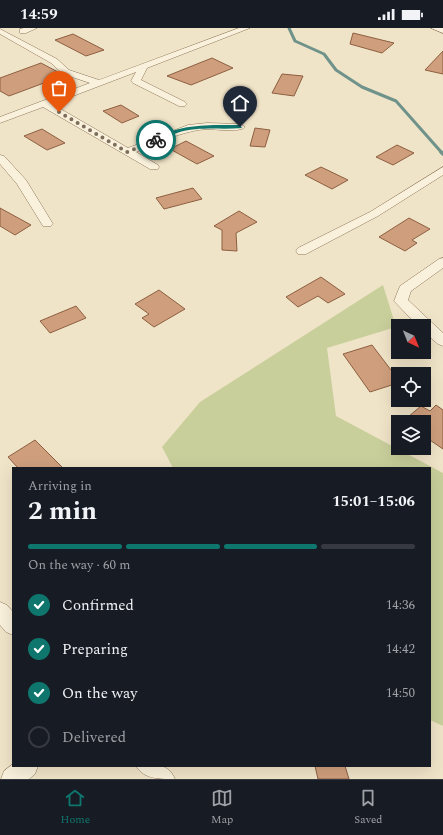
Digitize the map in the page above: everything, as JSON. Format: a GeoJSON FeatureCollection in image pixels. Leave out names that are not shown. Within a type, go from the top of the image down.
{"type":"FeatureCollection","features":[{"type":"Feature","properties":{"kind":"street"},"geometry":{"type":"LineString","coordinates":[[23,31],[33,28]]}},
{"type":"Feature","properties":{"kind":"street"},"geometry":{"type":"LineString","coordinates":[[435,28],[443,31]]}},
{"type":"Feature","properties":{"kind":"street"},"geometry":{"type":"LineString","coordinates":[[0,120],[240,29]]}},
{"type":"Feature","properties":{"kind":"street"},"geometry":{"type":"LineString","coordinates":[[0,31],[54,60],[66,72],[99,83]]}},
{"type":"Feature","properties":{"kind":"street"},"geometry":{"type":"LineString","coordinates":[[201,36],[213,40]]}},
{"type":"Feature","properties":{"kind":"street"},"geometry":{"type":"LineString","coordinates":[[143,67],[136,81],[182,104]]}},
{"type":"Feature","properties":{"kind":"street"},"geometry":{"type":"LineString","coordinates":[[45,104],[154,167]]}},
{"type":"Feature","properties":{"kind":"street"},"geometry":{"type":"LineString","coordinates":[[127,152],[188,128],[207,126],[240,127]]}},
{"type":"Feature","properties":{"kind":"street"},"geometry":{"type":"LineString","coordinates":[[0,158],[22,182],[47,224]]}},
{"type":"Feature","properties":{"kind":"street"},"geometry":{"type":"LineString","coordinates":[[302,251],[374,214],[443,170]]}},
{"type":"Feature","properties":{"kind":"street"},"geometry":{"type":"LineString","coordinates":[[443,262],[405,289],[401,301],[418,319],[443,341]]}},
{"type":"Feature","properties":{"kind":"street"},"geometry":{"type":"LineString","coordinates":[[0,610],[12,625]]}},
{"type":"Feature","properties":{"kind":"street"},"geometry":{"type":"LineString","coordinates":[[12,779],[26,767]]}},
{"type":"Feature","properties":{"kind":"street"},"geometry":{"type":"LineString","coordinates":[[148,767],[164,779]]}},
{"type":"Feature","properties":{"kind":"green space"},"geometry":{"type":"Polygon","coordinates":[[[383,285],[394,319],[391,319],[391,329],[327,348],[336,416],[391,445],[391,455],[409,455],[443,473],[443,726],[431,720],[431,467],[172,467],[162,447],[200,402],[383,285]]]}},
{"type":"Feature","properties":{"kind":"building"},"geometry":{"type":"Polygon","coordinates":[[[353,33],[394,43],[382,53],[350,44],[353,33]]]}},
{"type":"Feature","properties":{"kind":"building"},"geometry":{"type":"Polygon","coordinates":[[[73,34],[104,50],[86,56],[55,40],[73,34]]]}},
{"type":"Feature","properties":{"kind":"building"},"geometry":{"type":"Polygon","coordinates":[[[443,51],[443,74],[425,70],[443,51]]]}},
{"type":"Feature","properties":{"kind":"building"},"geometry":{"type":"Polygon","coordinates":[[[212,58],[233,68],[191,85],[167,76],[212,58]]]}},
{"type":"Feature","properties":{"kind":"building"},"geometry":{"type":"Polygon","coordinates":[[[41,63],[58,72],[54,74],[60,77],[9,96],[0,91],[0,78],[41,63]]]}},
{"type":"Feature","properties":{"kind":"building"},"geometry":{"type":"Polygon","coordinates":[[[282,74],[303,76],[294,96],[272,93],[282,74]]]}},
{"type":"Feature","properties":{"kind":"building"},"geometry":{"type":"Polygon","coordinates":[[[121,105],[139,116],[122,123],[103,111],[121,105]]]}},
{"type":"Feature","properties":{"kind":"building"},"geometry":{"type":"Polygon","coordinates":[[[255,128],[270,130],[265,147],[250,146],[255,128]]]}},
{"type":"Feature","properties":{"kind":"building"},"geometry":{"type":"Polygon","coordinates":[[[42,129],[65,143],[47,150],[24,136],[42,129]]]}},
{"type":"Feature","properties":{"kind":"building"},"geometry":{"type":"Polygon","coordinates":[[[186,141],[214,156],[197,164],[170,149],[186,141]]]}},
{"type":"Feature","properties":{"kind":"building"},"geometry":{"type":"Polygon","coordinates":[[[397,145],[414,153],[393,165],[376,157],[397,145]]]}},
{"type":"Feature","properties":{"kind":"building"},"geometry":{"type":"Polygon","coordinates":[[[321,167],[348,180],[332,189],[305,175],[321,167]]]}},
{"type":"Feature","properties":{"kind":"building"},"geometry":{"type":"Polygon","coordinates":[[[193,188],[202,199],[164,209],[156,198],[193,188]]]}},
{"type":"Feature","properties":{"kind":"building"},"geometry":{"type":"Polygon","coordinates":[[[0,208],[31,225],[15,235],[0,226],[0,208]]]}},
{"type":"Feature","properties":{"kind":"building"},"geometry":{"type":"Polygon","coordinates":[[[239,211],[257,222],[236,233],[237,251],[222,250],[222,230],[214,226],[239,211]]]}},
{"type":"Feature","properties":{"kind":"building"},"geometry":{"type":"Polygon","coordinates":[[[409,218],[430,229],[412,240],[417,243],[405,251],[379,237],[409,218]]]}},
{"type":"Feature","properties":{"kind":"building"},"geometry":{"type":"Polygon","coordinates":[[[321,277],[345,294],[328,303],[318,296],[298,307],[286,297],[321,277]]]}},
{"type":"Feature","properties":{"kind":"building"},"geometry":{"type":"Polygon","coordinates":[[[159,290],[185,309],[154,327],[142,318],[149,314],[135,304],[159,290]]]}},
{"type":"Feature","properties":{"kind":"building"},"geometry":{"type":"Polygon","coordinates":[[[76,306],[86,318],[50,333],[40,321],[76,306]]]}},
{"type":"Feature","properties":{"kind":"building"},"geometry":{"type":"Polygon","coordinates":[[[372,345],[391,370],[391,385],[370,392],[343,354],[372,345]]]}},
{"type":"Feature","properties":{"kind":"building"},"geometry":{"type":"Polygon","coordinates":[[[436,405],[443,410],[443,449],[431,441],[431,415],[410,415],[420,407],[430,411],[436,405]]]}},
{"type":"Feature","properties":{"kind":"building"},"geometry":{"type":"Polygon","coordinates":[[[35,440],[62,467],[17,467],[8,457],[35,440]]]}},
{"type":"Feature","properties":{"kind":"building"},"geometry":{"type":"Polygon","coordinates":[[[315,767],[345,767],[349,779],[318,779],[315,767]]]}},
{"type":"Feature","properties":{"kind":"waterway"},"geometry":{"type":"LineString","coordinates":[[289,28],[295,41],[324,54],[336,70],[362,87],[396,101],[442,153]]}},
{"type":"Feature","properties":{"kind":"way so far"},"geometry":{"type":"LineString","coordinates":[[59,112],[127,152],[156,140]]}},
{"type":"Feature","properties":{"kind":"route"},"geometry":{"type":"LineString","coordinates":[[156,140],[188,128],[207,126],[240,127]]}}]}
